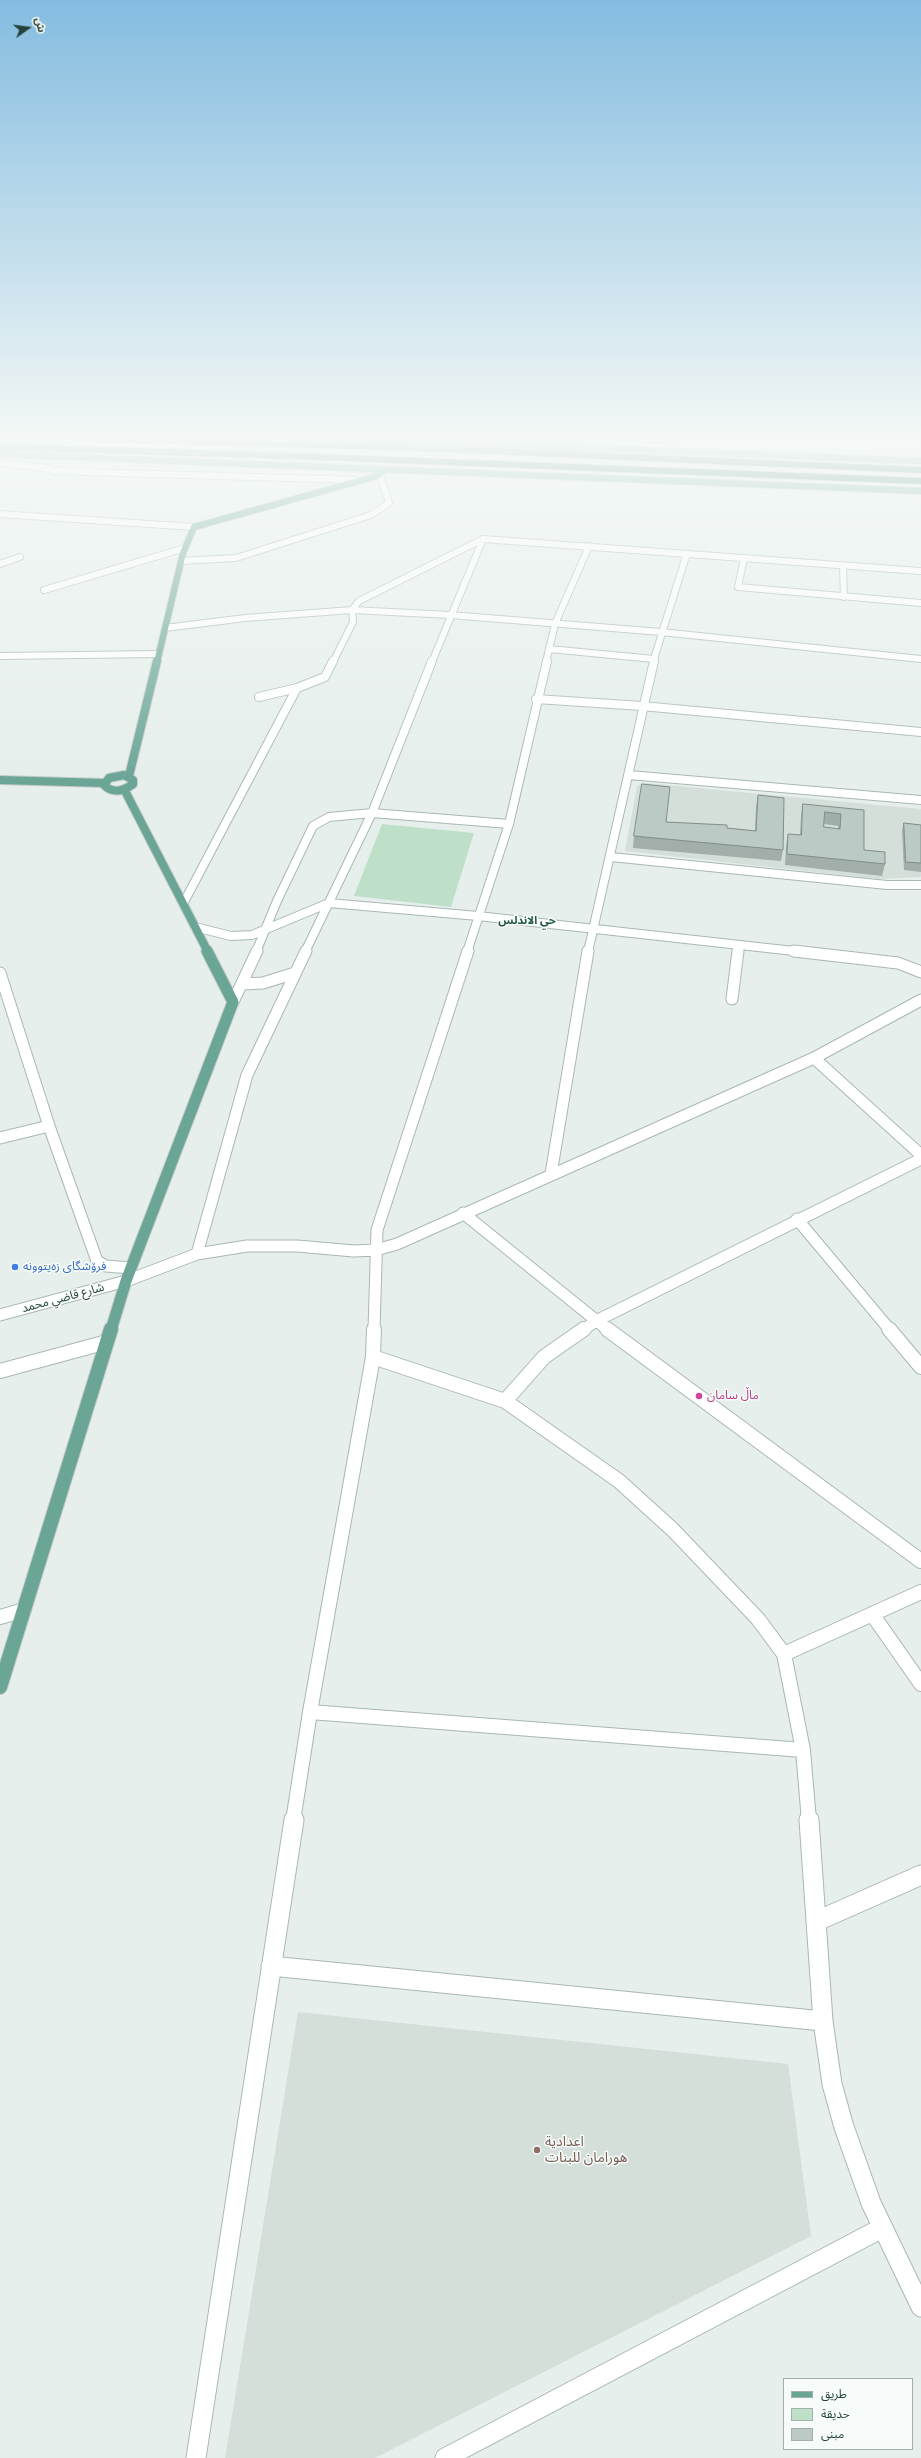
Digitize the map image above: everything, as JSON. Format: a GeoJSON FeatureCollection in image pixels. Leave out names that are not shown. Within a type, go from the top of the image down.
{"type":"FeatureCollection","features":[{"type":"Feature","properties":{"kind":"main road"},"geometry":{"type":"LineString","coordinates":[[129,776],[184,553]]}},
{"type":"Feature","properties":{"kind":"main road"},"geometry":{"type":"LineString","coordinates":[[0,780],[104,782],[117,775],[129,776],[133,780],[133,784],[124,790],[109,790],[104,782]]}},
{"type":"Feature","properties":{"kind":"main road"},"geometry":{"type":"LineString","coordinates":[[0,1687],[126,1281],[233,1002],[124,790]]}},
{"type":"Feature","properties":{"kind":"street"},"geometry":{"type":"LineString","coordinates":[[44,590],[169,553]]}},
{"type":"Feature","properties":{"kind":"street"},"geometry":{"type":"LineString","coordinates":[[181,561],[236,558],[253,553]]}},
{"type":"Feature","properties":{"kind":"street"},"geometry":{"type":"LineString","coordinates":[[259,697],[298,688],[325,677],[353,622],[352,610],[359,601],[456,553]]}},
{"type":"Feature","properties":{"kind":"street"},"geometry":{"type":"LineString","coordinates":[[196,1254],[247,1075],[372,813],[450,614],[477,553]]}},
{"type":"Feature","properties":{"kind":"street"},"geometry":{"type":"LineString","coordinates":[[196,2458],[310,1712],[373,1357],[377,1230],[509,824],[536,699],[555,624],[586,553]]}},
{"type":"Feature","properties":{"kind":"street"},"geometry":{"type":"LineString","coordinates":[[683,553],[843,567],[920,571]]}},
{"type":"Feature","properties":{"kind":"street"},"geometry":{"type":"LineString","coordinates":[[551,1174],[592,930],[611,857],[642,706],[661,632],[687,553]]}},
{"type":"Feature","properties":{"kind":"street"},"geometry":{"type":"LineString","coordinates":[[0,564],[20,557]]}},
{"type":"Feature","properties":{"kind":"street"},"geometry":{"type":"LineString","coordinates":[[744,558],[738,587],[921,603]]}},
{"type":"Feature","properties":{"kind":"street"},"geometry":{"type":"LineString","coordinates":[[843,567],[844,596]]}},
{"type":"Feature","properties":{"kind":"street"},"geometry":{"type":"LineString","coordinates":[[165,628],[352,610],[450,614],[661,632],[921,659]]}},
{"type":"Feature","properties":{"kind":"street"},"geometry":{"type":"LineString","coordinates":[[549,649],[654,659]]}},
{"type":"Feature","properties":{"kind":"street"},"geometry":{"type":"LineString","coordinates":[[0,656],[159,654]]}},
{"type":"Feature","properties":{"kind":"street"},"geometry":{"type":"LineString","coordinates":[[183,904],[298,688]]}},
{"type":"Feature","properties":{"kind":"street"},"geometry":{"type":"LineString","coordinates":[[536,699],[642,706],[921,732]]}},
{"type":"Feature","properties":{"kind":"street"},"geometry":{"type":"LineString","coordinates":[[629,775],[921,800]]}},
{"type":"Feature","properties":{"kind":"street"},"geometry":{"type":"LineString","coordinates":[[233,1002],[266,932],[276,901],[313,826],[329,817],[372,813],[509,824]]}},
{"type":"Feature","properties":{"kind":"street"},"geometry":{"type":"LineString","coordinates":[[611,857],[887,885],[921,885]]}},
{"type":"Feature","properties":{"kind":"street"},"geometry":{"type":"LineString","coordinates":[[195,927],[231,936],[252,935],[266,932],[329,903],[478,916],[592,930],[898,963],[921,972]]}},
{"type":"Feature","properties":{"kind":"street"},"geometry":{"type":"LineString","coordinates":[[732,999],[739,946]]}},
{"type":"Feature","properties":{"kind":"street"},"geometry":{"type":"LineString","coordinates":[[0,973],[49,1126],[97,1261],[106,1266],[131,1268]]}},
{"type":"Feature","properties":{"kind":"street"},"geometry":{"type":"LineString","coordinates":[[242,984],[263,983],[295,973]]}},
{"type":"Feature","properties":{"kind":"street","name":"شارع قاضي محمد"},"geometry":{"type":"LineString","coordinates":[[0,1315],[126,1281],[196,1254],[247,1246],[376,1250],[396,1244],[814,1058],[921,1000]]}},
{"type":"Feature","properties":{"kind":"street"},"geometry":{"type":"LineString","coordinates":[[814,1058],[921,1155]]}},
{"type":"Feature","properties":{"kind":"street"},"geometry":{"type":"LineString","coordinates":[[0,1138],[49,1126]]}},
{"type":"Feature","properties":{"kind":"street"},"geometry":{"type":"LineString","coordinates":[[505,1401],[544,1357],[596,1321],[797,1219],[921,1159]]}},
{"type":"Feature","properties":{"kind":"street"},"geometry":{"type":"LineString","coordinates":[[463,1213],[596,1321],[921,1561]]}},
{"type":"Feature","properties":{"kind":"street"},"geometry":{"type":"LineString","coordinates":[[797,1219],[921,1367]]}},
{"type":"Feature","properties":{"kind":"street"},"geometry":{"type":"LineString","coordinates":[[0,1372],[107,1342]]}},
{"type":"Feature","properties":{"kind":"street"},"geometry":{"type":"LineString","coordinates":[[373,1357],[505,1401],[619,1481],[672,1530],[723,1582],[758,1619],[784,1654],[802,1750],[817,1921],[823,2021],[832,2084],[844,2127],[882,2228],[921,2307]]}},
{"type":"Feature","properties":{"kind":"street"},"geometry":{"type":"LineString","coordinates":[[784,1654],[921,1592]]}},
{"type":"Feature","properties":{"kind":"street"},"geometry":{"type":"LineString","coordinates":[[0,1617],[24,1610]]}},
{"type":"Feature","properties":{"kind":"street"},"geometry":{"type":"LineString","coordinates":[[872,1614],[921,1684]]}},
{"type":"Feature","properties":{"kind":"street"},"geometry":{"type":"LineString","coordinates":[[310,1712],[802,1750]]}},
{"type":"Feature","properties":{"kind":"street"},"geometry":{"type":"LineString","coordinates":[[817,1921],[921,1875]]}},
{"type":"Feature","properties":{"kind":"street"},"geometry":{"type":"LineString","coordinates":[[271,1966],[823,2021]]}},
{"type":"Feature","properties":{"kind":"street"},"geometry":{"type":"LineString","coordinates":[[445,2458],[882,2228]]}},
{"type":"Feature","properties":{"kind":"shaded area"},"geometry":{"type":"Polygon","coordinates":[[[645,783],[921,809],[921,877],[878,879],[625,851],[637,786],[645,783]]]}},
{"type":"Feature","properties":{"kind":"shaded area","name":"اعدادية هورامان للبنات"},"geometry":{"type":"Polygon","coordinates":[[[298,2012],[788,2064],[811,2236],[375,2458],[225,2458],[298,2012]]]}},
{"type":"Feature","properties":{"kind":"green space"},"geometry":{"type":"Polygon","coordinates":[[[382,824],[474,833],[451,907],[354,896],[382,824]]]}},
{"type":"Feature","properties":{"kind":"building"},"geometry":{"type":"Polygon","coordinates":[[[642,784],[670,787],[666,822],[727,825],[727,828],[756,831],[758,795],[784,798],[783,850],[634,836],[642,784]]]}},
{"type":"Feature","properties":{"kind":"building"},"geometry":{"type":"Polygon","coordinates":[[[803,804],[864,810],[864,850],[885,852],[885,864],[787,854],[788,834],[801,835],[803,804]],[[825,812],[824,827],[840,829],[841,814],[825,812]]]}},
{"type":"Feature","properties":{"kind":"building"},"geometry":{"type":"Polygon","coordinates":[[[904,823],[921,825],[921,863],[906,862],[904,823]]]}},
{"type":"Feature","properties":{"kind":"place","name":"فرۆشگای زەیتوونە"},"geometry":{"type":"Point","coordinates":[15,1267]}},
{"type":"Feature","properties":{"kind":"place","name":"ماڵ سامان"},"geometry":{"type":"Point","coordinates":[699,1396]}},
{"type":"Feature","properties":{"kind":"place","name":"اعدادية هورامان للبنات"},"geometry":{"type":"Point","coordinates":[537,2150]}},
{"type":"Feature","properties":{"kind":"district","name":"حي الاندلس"},"geometry":{"type":"Point","coordinates":[527,921]}}]}
